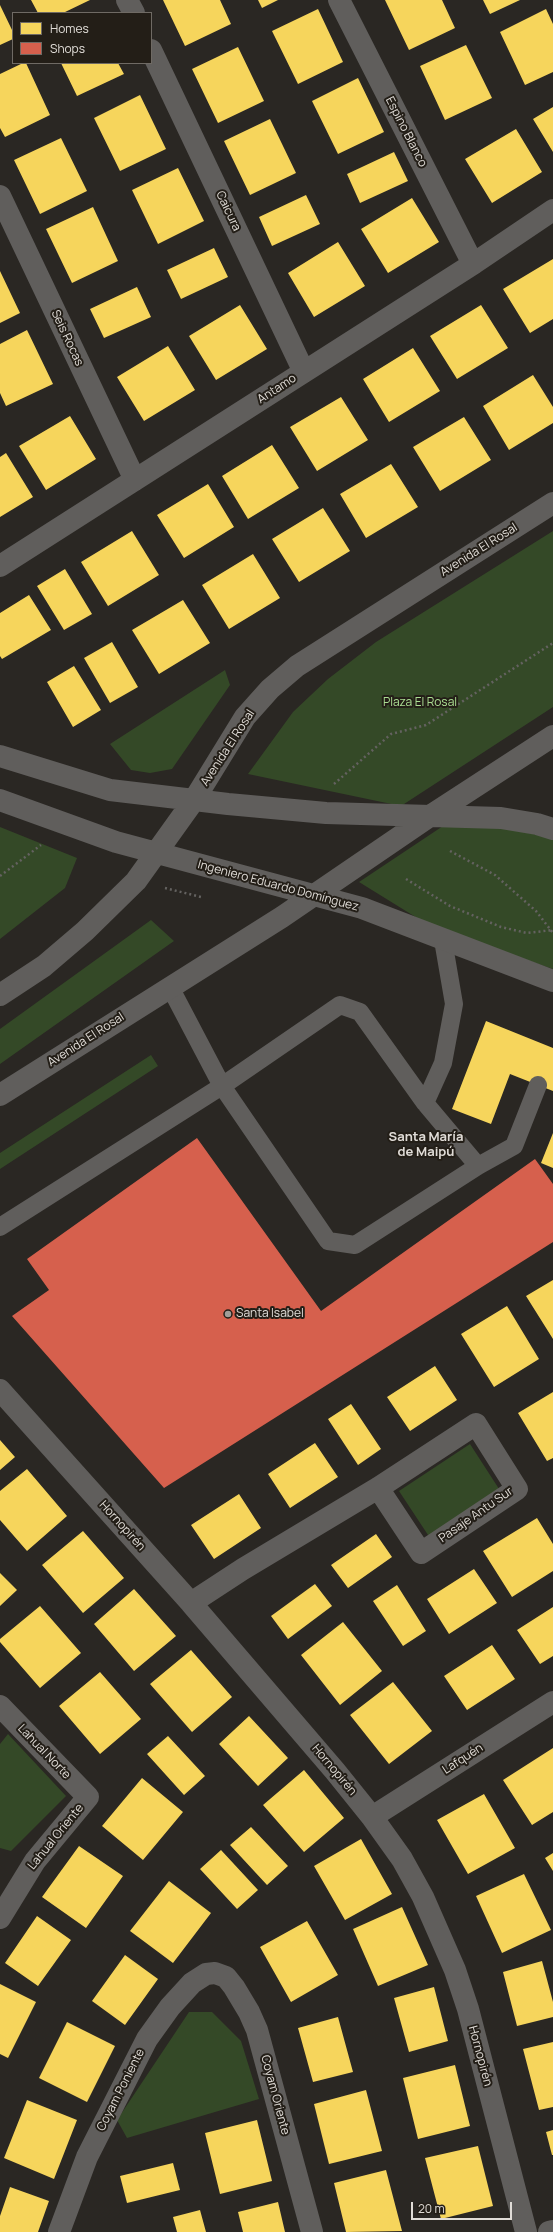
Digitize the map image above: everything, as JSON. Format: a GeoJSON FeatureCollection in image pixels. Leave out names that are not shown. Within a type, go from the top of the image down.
{"type":"FeatureCollection","features":[{"type":"Feature","properties":{"kind":"street"},"geometry":{"type":"LineString","coordinates":[[127,0],[133,12]]}},
{"type":"Feature","properties":{"kind":"street","name":"Espino Blanco"},"geometry":{"type":"LineString","coordinates":[[339,0],[473,264]]}},
{"type":"Feature","properties":{"kind":"street","name":"Caicura"},"geometry":{"type":"LineString","coordinates":[[152,52],[304,372]]}},
{"type":"Feature","properties":{"kind":"street","name":"Seis Rocas"},"geometry":{"type":"LineString","coordinates":[[0,196],[135,480]]}},
{"type":"Feature","properties":{"kind":"street","name":"Antamo"},"geometry":{"type":"LineString","coordinates":[[0,566],[473,264],[553,210]]}},
{"type":"Feature","properties":{"kind":"street","name":"Avenida El Rosal"},"geometry":{"type":"LineString","coordinates":[[0,995],[44,966],[85,931],[136,881],[157,854],[194,800],[246,716],[270,689],[297,666],[553,503]]}},
{"type":"Feature","properties":{"kind":"street","name":"Avenida El Rosal"},"geometry":{"type":"LineString","coordinates":[[0,1095],[315,895],[430,816],[553,736]]}},
{"type":"Feature","properties":{"kind":"street"},"geometry":{"type":"LineString","coordinates":[[0,756],[110,790],[326,813],[500,818],[537,824],[553,829]]}},
{"type":"Feature","properties":{"kind":"street","name":"Ingeniero Eduardo Domínguez"},"geometry":{"type":"LineString","coordinates":[[0,800],[67,826],[157,854],[362,908],[553,981]]}},
{"type":"Feature","properties":{"kind":"street","name":"Hornopirén"},"geometry":{"type":"LineString","coordinates":[[0,1390],[191,1603],[372,1816],[402,1859],[423,1896],[456,1970],[468,2009],[526,2232]]}},
{"type":"Feature","properties":{"kind":"street","name":"Pasaje Antu Sur"},"geometry":{"type":"LineString","coordinates":[[191,1603],[243,1569],[378,1488],[476,1424],[517,1489],[421,1553],[378,1488]]}},
{"type":"Feature","properties":{"kind":"street","name":"Lafquén"},"geometry":{"type":"LineString","coordinates":[[372,1816],[553,1702]]}},
{"type":"Feature","properties":{"kind":"street","name":"Lahual Norte"},"geometry":{"type":"LineString","coordinates":[[0,1706],[88,1797]]}},
{"type":"Feature","properties":{"kind":"street","name":"Lahual Oriente"},"geometry":{"type":"LineString","coordinates":[[0,1918],[34,1861],[88,1797]]}},
{"type":"Feature","properties":{"kind":"street","name":"Coyam Poniente"},"geometry":{"type":"LineString","coordinates":[[59,2232],[88,2157],[148,2039],[170,2007],[192,1983],[206,1974],[214,1973]]}},
{"type":"Feature","properties":{"kind":"street","name":"Coyam Oriente"},"geometry":{"type":"LineString","coordinates":[[214,1973],[226,1977],[234,1987],[249,2012],[257,2030],[312,2232]]}},
{"type":"Feature","properties":{"kind":"street"},"geometry":{"type":"LineString","coordinates":[[549,2232],[553,2231]]}},
{"type":"Feature","properties":{"kind":"lane"},"geometry":{"type":"LineString","coordinates":[[425,1103],[443,1063],[454,1004],[443,940]]}},
{"type":"Feature","properties":{"kind":"lane"},"geometry":{"type":"LineString","coordinates":[[170,987],[222,1086],[328,1241],[355,1245],[478,1166],[514,1146],[538,1085]]}},
{"type":"Feature","properties":{"kind":"lane"},"geometry":{"type":"LineString","coordinates":[[0,1227],[222,1086],[340,1005],[360,1012],[425,1103],[478,1166]]}},
{"type":"Feature","properties":{"kind":"path"},"geometry":{"type":"LineString","coordinates":[[326,813],[332,786],[391,734],[426,725],[553,642]]}},
{"type":"Feature","properties":{"kind":"path"},"geometry":{"type":"LineString","coordinates":[[0,876],[67,826]]}},
{"type":"Feature","properties":{"kind":"path"},"geometry":{"type":"LineString","coordinates":[[450,851],[495,875],[536,911],[552,931]]}},
{"type":"Feature","properties":{"kind":"path"},"geometry":{"type":"LineString","coordinates":[[406,879],[450,906],[501,927],[527,932],[552,931]]}},
{"type":"Feature","properties":{"kind":"green space","name":"Plaza El Rosal"},"geometry":{"type":"Polygon","coordinates":[[[553,531],[553,707],[401,806],[248,774],[293,712],[328,679],[376,642],[553,531]]]}},
{"type":"Feature","properties":{"kind":"green space"},"geometry":{"type":"Polygon","coordinates":[[[225,670],[230,685],[172,769],[150,773],[131,770],[110,744],[225,670]]]}},
{"type":"Feature","properties":{"kind":"green space"},"geometry":{"type":"Polygon","coordinates":[[[455,818],[553,838],[553,969],[435,929],[359,882],[455,818]]]}},
{"type":"Feature","properties":{"kind":"green space"},"geometry":{"type":"Polygon","coordinates":[[[0,827],[77,858],[65,888],[0,939],[0,827]]]}},
{"type":"Feature","properties":{"kind":"green space"},"geometry":{"type":"Polygon","coordinates":[[[151,920],[174,941],[0,1064],[0,1029],[151,920]]]}},
{"type":"Feature","properties":{"kind":"green space"},"geometry":{"type":"Polygon","coordinates":[[[151,1055],[158,1066],[0,1169],[0,1153],[151,1055]]]}},
{"type":"Feature","properties":{"kind":"green space"},"geometry":{"type":"Polygon","coordinates":[[[470,1444],[501,1492],[430,1538],[399,1491],[470,1444]]]}},
{"type":"Feature","properties":{"kind":"green space"},"geometry":{"type":"Polygon","coordinates":[[[8,1734],[66,1796],[11,1851],[0,1848],[0,1744],[8,1734]]]}},
{"type":"Feature","properties":{"kind":"green space"},"geometry":{"type":"Polygon","coordinates":[[[189,2012],[212,2012],[241,2041],[259,2099],[127,2138],[117,2120],[189,2012]]]}},
{"type":"Feature","properties":{"kind":"building: Homes"},"geometry":{"type":"Polygon","coordinates":[[[31,0],[90,0],[65,12],[37,12],[31,0]]]}},
{"type":"Feature","properties":{"kind":"building: Homes"},"geometry":{"type":"Polygon","coordinates":[[[163,0],[220,0],[231,24],[185,46],[163,0]]]}},
{"type":"Feature","properties":{"kind":"building: Homes"},"geometry":{"type":"Polygon","coordinates":[[[258,0],[278,0],[262,8],[258,0]]]}},
{"type":"Feature","properties":{"kind":"building: Homes"},"geometry":{"type":"Polygon","coordinates":[[[385,0],[442,0],[455,28],[409,50],[385,0]]]}},
{"type":"Feature","properties":{"kind":"building: Homes"},"geometry":{"type":"Polygon","coordinates":[[[483,0],[520,0],[490,14],[483,0]]]}},
{"type":"Feature","properties":{"kind":"building: Homes"},"geometry":{"type":"Polygon","coordinates":[[[0,5],[12,30],[12,39],[0,45],[0,5]]]}},
{"type":"Feature","properties":{"kind":"building: Homes"},"geometry":{"type":"Polygon","coordinates":[[[318,9],[343,62],[298,84],[272,31],[318,9]]]}},
{"type":"Feature","properties":{"kind":"building: Homes"},"geometry":{"type":"Polygon","coordinates":[[[546,9],[553,24],[553,72],[525,85],[500,32],[546,9]]]}},
{"type":"Feature","properties":{"kind":"building: Homes"},"geometry":{"type":"Polygon","coordinates":[[[466,45],[492,98],[445,120],[420,66],[466,45]]]}},
{"type":"Feature","properties":{"kind":"building: Homes"},"geometry":{"type":"Polygon","coordinates":[[[238,47],[264,101],[218,123],[192,69],[238,47]]]}},
{"type":"Feature","properties":{"kind":"building: Homes"},"geometry":{"type":"Polygon","coordinates":[[[21,64],[26,64],[50,115],[5,137],[0,128],[0,74],[21,64]]]}},
{"type":"Feature","properties":{"kind":"building: Homes"},"geometry":{"type":"Polygon","coordinates":[[[61,64],[119,64],[124,74],[77,96],[61,64]]]}},
{"type":"Feature","properties":{"kind":"building: Homes"},"geometry":{"type":"Polygon","coordinates":[[[358,78],[384,132],[338,154],[312,101],[358,78]]]}},
{"type":"Feature","properties":{"kind":"building: Homes"},"geometry":{"type":"Polygon","coordinates":[[[140,95],[166,149],[120,171],[94,118],[140,95]]]}},
{"type":"Feature","properties":{"kind":"building: Homes"},"geometry":{"type":"Polygon","coordinates":[[[553,107],[553,152],[533,119],[553,107]]]}},
{"type":"Feature","properties":{"kind":"building: Homes"},"geometry":{"type":"Polygon","coordinates":[[[270,119],[296,173],[250,195],[224,141],[270,119]]]}},
{"type":"Feature","properties":{"kind":"building: Homes"},"geometry":{"type":"Polygon","coordinates":[[[516,129],[542,172],[492,203],[465,159],[516,129]]]}},
{"type":"Feature","properties":{"kind":"building: Homes"},"geometry":{"type":"Polygon","coordinates":[[[61,138],[87,191],[40,214],[14,160],[61,138]]]}},
{"type":"Feature","properties":{"kind":"building: Homes"},"geometry":{"type":"Polygon","coordinates":[[[394,152],[408,181],[360,203],[347,174],[394,152]]]}},
{"type":"Feature","properties":{"kind":"building: Homes"},"geometry":{"type":"Polygon","coordinates":[[[178,168],[204,221],[158,244],[132,190],[178,168]]]}},
{"type":"Feature","properties":{"kind":"building: Homes"},"geometry":{"type":"Polygon","coordinates":[[[306,195],[320,224],[272,246],[259,217],[306,195]]]}},
{"type":"Feature","properties":{"kind":"building: Homes"},"geometry":{"type":"Polygon","coordinates":[[[412,198],[439,242],[388,273],[361,229],[412,198]]]}},
{"type":"Feature","properties":{"kind":"building: Homes"},"geometry":{"type":"Polygon","coordinates":[[[93,207],[118,261],[72,283],[46,229],[93,207]]]}},
{"type":"Feature","properties":{"kind":"building: Homes"},"geometry":{"type":"Polygon","coordinates":[[[338,242],[365,286],[314,317],[288,273],[338,242]]]}},
{"type":"Feature","properties":{"kind":"building: Homes"},"geometry":{"type":"Polygon","coordinates":[[[214,248],[228,277],[181,299],[167,270],[214,248]]]}},
{"type":"Feature","properties":{"kind":"building: Homes"},"geometry":{"type":"Polygon","coordinates":[[[553,259],[553,319],[530,333],[503,289],[553,259]]]}},
{"type":"Feature","properties":{"kind":"building: Homes"},"geometry":{"type":"Polygon","coordinates":[[[0,271],[20,313],[0,323],[0,271]]]}},
{"type":"Feature","properties":{"kind":"building: Homes"},"geometry":{"type":"Polygon","coordinates":[[[137,287],[151,317],[104,338],[90,309],[137,287]]]}},
{"type":"Feature","properties":{"kind":"building: Homes"},"geometry":{"type":"Polygon","coordinates":[[[240,305],[267,349],[216,380],[189,336],[240,305]]]}},
{"type":"Feature","properties":{"kind":"building: Homes"},"geometry":{"type":"Polygon","coordinates":[[[481,305],[508,348],[457,379],[430,336],[481,305]]]}},
{"type":"Feature","properties":{"kind":"building: Homes"},"geometry":{"type":"Polygon","coordinates":[[[27,330],[53,384],[6,406],[0,393],[0,344],[27,330]]]}},
{"type":"Feature","properties":{"kind":"building: Homes"},"geometry":{"type":"Polygon","coordinates":[[[168,346],[195,390],[144,421],[117,377],[168,346]]]}},
{"type":"Feature","properties":{"kind":"building: Homes"},"geometry":{"type":"Polygon","coordinates":[[[413,348],[440,391],[389,422],[363,379],[413,348]]]}},
{"type":"Feature","properties":{"kind":"building: Homes"},"geometry":{"type":"Polygon","coordinates":[[[533,375],[553,407],[553,423],[509,450],[483,406],[533,375]]]}},
{"type":"Feature","properties":{"kind":"building: Homes"},"geometry":{"type":"Polygon","coordinates":[[[341,397],[368,440],[317,471],[290,427],[341,397]]]}},
{"type":"Feature","properties":{"kind":"building: Homes"},"geometry":{"type":"Polygon","coordinates":[[[70,416],[96,459],[46,490],[19,446],[70,416]]]}},
{"type":"Feature","properties":{"kind":"building: Homes"},"geometry":{"type":"Polygon","coordinates":[[[464,417],[491,460],[440,491],[413,447],[464,417]]]}},
{"type":"Feature","properties":{"kind":"building: Homes"},"geometry":{"type":"Polygon","coordinates":[[[272,445],[299,488],[248,519],[222,476],[272,445]]]}},
{"type":"Feature","properties":{"kind":"building: Homes"},"geometry":{"type":"Polygon","coordinates":[[[6,453],[33,497],[0,517],[0,457],[6,453]]]}},
{"type":"Feature","properties":{"kind":"building: Homes"},"geometry":{"type":"Polygon","coordinates":[[[391,464],[418,507],[366,538],[340,494],[391,464]]]}},
{"type":"Feature","properties":{"kind":"building: Homes"},"geometry":{"type":"Polygon","coordinates":[[[208,484],[234,527],[184,558],[157,515],[208,484]]]}},
{"type":"Feature","properties":{"kind":"building: Homes"},"geometry":{"type":"Polygon","coordinates":[[[323,508],[350,551],[299,582],[272,539],[323,508]]]}},
{"type":"Feature","properties":{"kind":"building: Homes"},"geometry":{"type":"Polygon","coordinates":[[[132,531],[159,575],[108,606],[81,562],[132,531]]]}},
{"type":"Feature","properties":{"kind":"building: Homes"},"geometry":{"type":"Polygon","coordinates":[[[253,554],[280,598],[229,629],[202,585],[253,554]]]}},
{"type":"Feature","properties":{"kind":"building: Homes"},"geometry":{"type":"Polygon","coordinates":[[[65,569],[92,614],[64,630],[37,586],[65,569]]]}},
{"type":"Feature","properties":{"kind":"building: Homes"},"geometry":{"type":"Polygon","coordinates":[[[29,595],[51,630],[2,659],[0,656],[0,613],[29,595]]]}},
{"type":"Feature","properties":{"kind":"building: Homes"},"geometry":{"type":"Polygon","coordinates":[[[183,600],[210,643],[159,674],[132,630],[183,600]]]}},
{"type":"Feature","properties":{"kind":"building: Homes"},"geometry":{"type":"Polygon","coordinates":[[[112,642],[138,687],[110,703],[84,658],[112,642]]]}},
{"type":"Feature","properties":{"kind":"building: Homes"},"geometry":{"type":"Polygon","coordinates":[[[74,666],[101,710],[73,727],[47,682],[74,666]]]}},
{"type":"Feature","properties":{"kind":"building: Homes"},"geometry":{"type":"Polygon","coordinates":[[[486,1021],[553,1048],[553,1091],[510,1074],[491,1124],[452,1109],[486,1021]]]}},
{"type":"Feature","properties":{"kind":"building: Homes"},"geometry":{"type":"Polygon","coordinates":[[[553,1133],[553,1168],[541,1163],[553,1133]]]}},
{"type":"Feature","properties":{"kind":"building: Homes"},"geometry":{"type":"Polygon","coordinates":[[[553,1280],[553,1339],[526,1296],[553,1280]]]}},
{"type":"Feature","properties":{"kind":"building: Homes"},"geometry":{"type":"Polygon","coordinates":[[[507,1306],[539,1359],[494,1387],[461,1334],[507,1306]]]}},
{"type":"Feature","properties":{"kind":"building: Homes"},"geometry":{"type":"Polygon","coordinates":[[[435,1366],[457,1400],[410,1431],[387,1397],[435,1366]]]}},
{"type":"Feature","properties":{"kind":"building: Homes"},"geometry":{"type":"Polygon","coordinates":[[[553,1392],[553,1458],[547,1461],[518,1413],[553,1392]]]}},
{"type":"Feature","properties":{"kind":"building: Homes"},"geometry":{"type":"Polygon","coordinates":[[[351,1404],[381,1449],[358,1465],[328,1419],[351,1404]]]}},
{"type":"Feature","properties":{"kind":"building: Homes"},"geometry":{"type":"Polygon","coordinates":[[[0,1440],[15,1457],[0,1470],[0,1440]]]}},
{"type":"Feature","properties":{"kind":"building: Homes"},"geometry":{"type":"Polygon","coordinates":[[[315,1443],[338,1477],[290,1508],[268,1474],[315,1443]]]}},
{"type":"Feature","properties":{"kind":"building: Homes"},"geometry":{"type":"Polygon","coordinates":[[[27,1469],[67,1516],[27,1551],[0,1520],[0,1491],[27,1469]]]}},
{"type":"Feature","properties":{"kind":"building: Homes"},"geometry":{"type":"Polygon","coordinates":[[[239,1494],[261,1528],[214,1559],[191,1525],[239,1494]]]}},
{"type":"Feature","properties":{"kind":"building: Homes"},"geometry":{"type":"Polygon","coordinates":[[[537,1518],[553,1544],[553,1571],[512,1597],[483,1551],[537,1518]]]}},
{"type":"Feature","properties":{"kind":"building: Homes"},"geometry":{"type":"Polygon","coordinates":[[[83,1531],[124,1578],[83,1613],[42,1565],[83,1531]]]}},
{"type":"Feature","properties":{"kind":"building: Homes"},"geometry":{"type":"Polygon","coordinates":[[[376,1534],[392,1557],[348,1588],[331,1565],[376,1534]]]}},
{"type":"Feature","properties":{"kind":"building: Homes"},"geometry":{"type":"Polygon","coordinates":[[[474,1569],[497,1603],[449,1634],[427,1599],[474,1569]]]}},
{"type":"Feature","properties":{"kind":"building: Homes"},"geometry":{"type":"Polygon","coordinates":[[[0,1573],[17,1590],[0,1606],[0,1573]]]}},
{"type":"Feature","properties":{"kind":"building: Homes"},"geometry":{"type":"Polygon","coordinates":[[[315,1584],[332,1606],[288,1639],[271,1616],[315,1584]]]}},
{"type":"Feature","properties":{"kind":"building: Homes"},"geometry":{"type":"Polygon","coordinates":[[[397,1585],[426,1631],[403,1646],[373,1601],[397,1585]]]}},
{"type":"Feature","properties":{"kind":"building: Homes"},"geometry":{"type":"Polygon","coordinates":[[[134,1589],[176,1636],[134,1671],[94,1624],[134,1589]]]}},
{"type":"Feature","properties":{"kind":"building: Homes"},"geometry":{"type":"Polygon","coordinates":[[[40,1606],[81,1653],[40,1688],[0,1642],[0,1639],[40,1606]]]}},
{"type":"Feature","properties":{"kind":"building: Homes"},"geometry":{"type":"Polygon","coordinates":[[[553,1607],[553,1656],[540,1664],[517,1630],[553,1607]]]}},
{"type":"Feature","properties":{"kind":"building: Homes"},"geometry":{"type":"Polygon","coordinates":[[[343,1622],[382,1671],[340,1705],[301,1655],[343,1622]]]}},
{"type":"Feature","properties":{"kind":"building: Homes"},"geometry":{"type":"Polygon","coordinates":[[[492,1645],[515,1679],[467,1710],[444,1676],[492,1645]]]}},
{"type":"Feature","properties":{"kind":"building: Homes"},"geometry":{"type":"Polygon","coordinates":[[[191,1650],[232,1697],[192,1732],[150,1684],[191,1650]]]}},
{"type":"Feature","properties":{"kind":"building: Homes"},"geometry":{"type":"Polygon","coordinates":[[[100,1672],[141,1719],[100,1754],[59,1706],[100,1672]]]}},
{"type":"Feature","properties":{"kind":"building: Homes"},"geometry":{"type":"Polygon","coordinates":[[[393,1682],[432,1731],[389,1764],[350,1715],[393,1682]]]}},
{"type":"Feature","properties":{"kind":"building: Homes"},"geometry":{"type":"Polygon","coordinates":[[[249,1716],[288,1758],[258,1786],[219,1744],[249,1716]]]}},
{"type":"Feature","properties":{"kind":"building: Homes"},"geometry":{"type":"Polygon","coordinates":[[[168,1736],[205,1776],[184,1795],[147,1754],[168,1736]]]}},
{"type":"Feature","properties":{"kind":"building: Homes"},"geometry":{"type":"Polygon","coordinates":[[[553,1748],[553,1812],[532,1825],[503,1780],[553,1748]]]}},
{"type":"Feature","properties":{"kind":"building: Homes"},"geometry":{"type":"Polygon","coordinates":[[[304,1770],[344,1818],[304,1852],[263,1805],[304,1770]]]}},
{"type":"Feature","properties":{"kind":"building: Homes"},"geometry":{"type":"Polygon","coordinates":[[[142,1778],[183,1812],[143,1860],[102,1826],[142,1778]]]}},
{"type":"Feature","properties":{"kind":"building: Homes"},"geometry":{"type":"Polygon","coordinates":[[[484,1794],[515,1848],[468,1874],[437,1820],[484,1794]]]}},
{"type":"Feature","properties":{"kind":"building: Homes"},"geometry":{"type":"Polygon","coordinates":[[[251,1827],[288,1866],[267,1885],[230,1845],[251,1827]]]}},
{"type":"Feature","properties":{"kind":"building: Homes"},"geometry":{"type":"Polygon","coordinates":[[[361,1839],[392,1894],[345,1920],[314,1866],[361,1839]]]}},
{"type":"Feature","properties":{"kind":"building: Homes"},"geometry":{"type":"Polygon","coordinates":[[[79,1846],[123,1876],[86,1928],[42,1897],[79,1846]]]}},
{"type":"Feature","properties":{"kind":"building: Homes"},"geometry":{"type":"Polygon","coordinates":[[[221,1850],[258,1890],[237,1909],[200,1869],[221,1850]]]}},
{"type":"Feature","properties":{"kind":"building: Homes"},"geometry":{"type":"Polygon","coordinates":[[[553,1853],[553,1871],[545,1858],[553,1853]]]}},
{"type":"Feature","properties":{"kind":"building: Homes"},"geometry":{"type":"Polygon","coordinates":[[[524,1874],[551,1930],[502,1953],[476,1896],[524,1874]]]}},
{"type":"Feature","properties":{"kind":"building: Homes"},"geometry":{"type":"Polygon","coordinates":[[[169,1881],[211,1913],[173,1963],[130,1931],[169,1881]]]}},
{"type":"Feature","properties":{"kind":"building: Homes"},"geometry":{"type":"Polygon","coordinates":[[[402,1907],[428,1965],[378,1986],[353,1929],[402,1907]]]}},
{"type":"Feature","properties":{"kind":"building: Homes"},"geometry":{"type":"Polygon","coordinates":[[[37,1916],[71,1940],[38,1986],[5,1963],[37,1916]]]}},
{"type":"Feature","properties":{"kind":"building: Homes"},"geometry":{"type":"Polygon","coordinates":[[[307,1921],[338,1975],[291,2002],[260,1947],[307,1921]]]}},
{"type":"Feature","properties":{"kind":"building: Homes"},"geometry":{"type":"Polygon","coordinates":[[[125,1955],[158,1979],[125,2025],[92,2001],[125,1955]]]}},
{"type":"Feature","properties":{"kind":"building: Homes"},"geometry":{"type":"Polygon","coordinates":[[[542,1961],[553,2002],[553,2017],[517,2026],[503,1972],[542,1961]]]}},
{"type":"Feature","properties":{"kind":"building: Homes"},"geometry":{"type":"Polygon","coordinates":[[[0,1984],[36,2002],[8,2058],[0,2054],[0,1984]]]}},
{"type":"Feature","properties":{"kind":"building: Homes"},"geometry":{"type":"Polygon","coordinates":[[[434,1987],[448,2041],[409,2052],[394,1998],[434,1987]]]}},
{"type":"Feature","properties":{"kind":"building: Homes"},"geometry":{"type":"Polygon","coordinates":[[[338,2017],[353,2072],[313,2082],[298,2028],[338,2017]]]}},
{"type":"Feature","properties":{"kind":"building: Homes"},"geometry":{"type":"Polygon","coordinates":[[[67,2022],[115,2046],[87,2102],[39,2078],[67,2022]]]}},
{"type":"Feature","properties":{"kind":"building: Homes"},"geometry":{"type":"Polygon","coordinates":[[[553,2042],[553,2107],[539,2110],[523,2049],[553,2042]]]}},
{"type":"Feature","properties":{"kind":"building: Homes"},"geometry":{"type":"Polygon","coordinates":[[[455,2065],[470,2126],[418,2139],[403,2078],[455,2065]]]}},
{"type":"Feature","properties":{"kind":"building: Homes"},"geometry":{"type":"Polygon","coordinates":[[[366,2090],[382,2151],[329,2164],[314,2104],[366,2090]]]}},
{"type":"Feature","properties":{"kind":"building: Homes"},"geometry":{"type":"Polygon","coordinates":[[[27,2100],[77,2120],[54,2179],[4,2158],[27,2100]]]}},
{"type":"Feature","properties":{"kind":"building: Homes"},"geometry":{"type":"Polygon","coordinates":[[[257,2120],[272,2181],[220,2194],[205,2133],[257,2120]]]}},
{"type":"Feature","properties":{"kind":"building: Homes"},"geometry":{"type":"Polygon","coordinates":[[[553,2130],[553,2155],[552,2155],[546,2132],[553,2130]]]}},
{"type":"Feature","properties":{"kind":"building: Homes"},"geometry":{"type":"Polygon","coordinates":[[[478,2146],[493,2206],[441,2219],[425,2158],[478,2146]]]}},
{"type":"Feature","properties":{"kind":"building: Homes"},"geometry":{"type":"Polygon","coordinates":[[[173,2163],[180,2190],[127,2203],[120,2176],[173,2163]]]}},
{"type":"Feature","properties":{"kind":"building: Homes"},"geometry":{"type":"Polygon","coordinates":[[[386,2170],[402,2231],[346,2232],[334,2183],[386,2170]]]}},
{"type":"Feature","properties":{"kind":"building: Homes"},"geometry":{"type":"Polygon","coordinates":[[[10,2187],[49,2201],[38,2232],[0,2232],[0,2216],[10,2187]]]}},
{"type":"Feature","properties":{"kind":"building: Homes"},"geometry":{"type":"Polygon","coordinates":[[[278,2202],[285,2232],[243,2232],[238,2212],[278,2202]]]}},
{"type":"Feature","properties":{"kind":"building: Homes"},"geometry":{"type":"Polygon","coordinates":[[[200,2210],[206,2232],[177,2232],[173,2217],[200,2210]]]}},
{"type":"Feature","properties":{"kind":"building: Shops","name":"Santa Isabel"},"geometry":{"type":"Polygon","coordinates":[[[197,1138],[321,1311],[535,1159],[553,1184],[553,1242],[164,1488],[12,1316],[49,1290],[27,1259],[197,1138]]]}},
{"type":"Feature","properties":{"kind":"place","name":"Santa Isabel"},"geometry":{"type":"Point","coordinates":[228,1314]}},
{"type":"Feature","properties":{"kind":"district","name":"Santa María de Maipú"},"geometry":{"type":"Point","coordinates":[426,1144]}}]}
